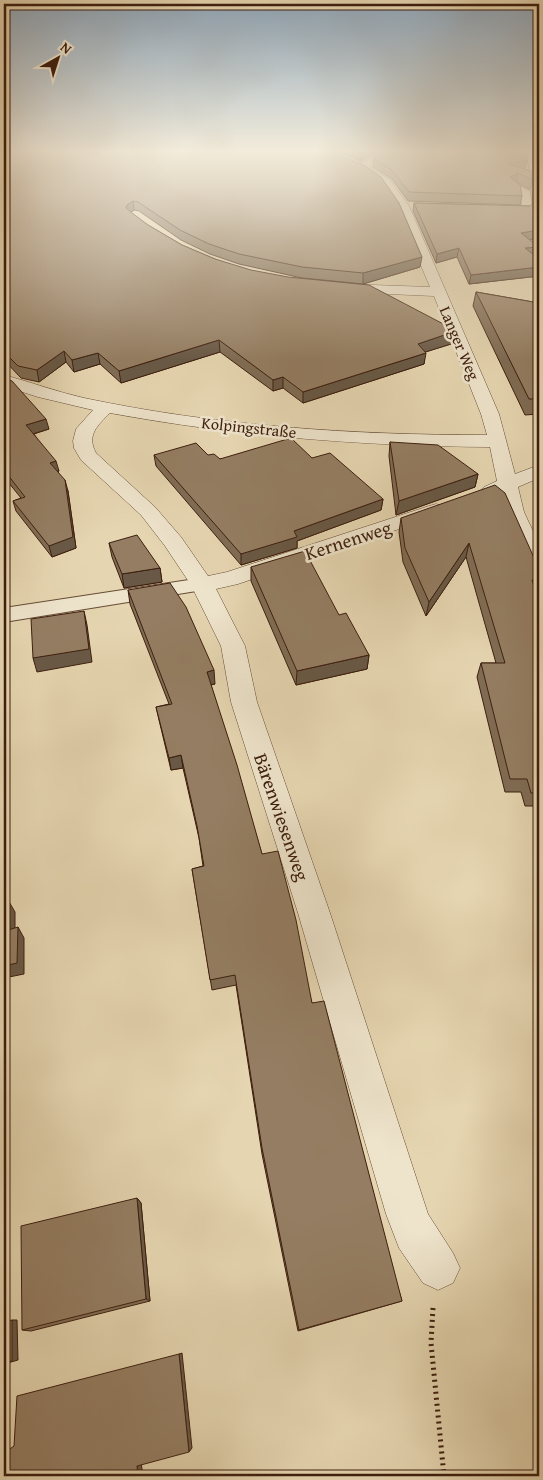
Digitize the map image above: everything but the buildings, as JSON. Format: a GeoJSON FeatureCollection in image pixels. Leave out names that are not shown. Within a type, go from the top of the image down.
{"type":"FeatureCollection","features":[{"type":"Feature","properties":{"kind":"street","name":"Langer Weg"},"geometry":{"type":"LineString","coordinates":[[415,221],[439,292],[490,414],[514,512],[539,568]]}},
{"type":"Feature","properties":{"kind":"street"},"geometry":{"type":"LineString","coordinates":[[329,286],[384,291],[439,292]]}},
{"type":"Feature","properties":{"kind":"street","name":"Kolpingstraße"},"geometry":{"type":"LineString","coordinates":[[4,380],[44,393],[106,407],[199,422],[300,433],[438,441],[498,441]]}},
{"type":"Feature","properties":{"kind":"street","name":"Bärenwiesenweg"},"geometry":{"type":"LineString","coordinates":[[106,407],[82,435],[81,441],[84,450],[161,526],[202,584],[233,646],[244,702],[314,913],[407,1214],[414,1232],[438,1268]]}},
{"type":"Feature","properties":{"kind":"street"},"geometry":{"type":"LineString","coordinates":[[476,496],[507,485],[539,470]]}},
{"type":"Feature","properties":{"kind":"street","name":"Kernenweg"},"geometry":{"type":"LineString","coordinates":[[202,584],[230,578],[451,505]]}},
{"type":"Feature","properties":{"kind":"lane","name":"Kernenweg"},"geometry":{"type":"LineString","coordinates":[[4,615],[202,584]]}},
{"type":"Feature","properties":{"kind":"path"},"geometry":{"type":"LineString","coordinates":[[438,1268],[431,1322],[431,1343],[444,1476]]}}]}
